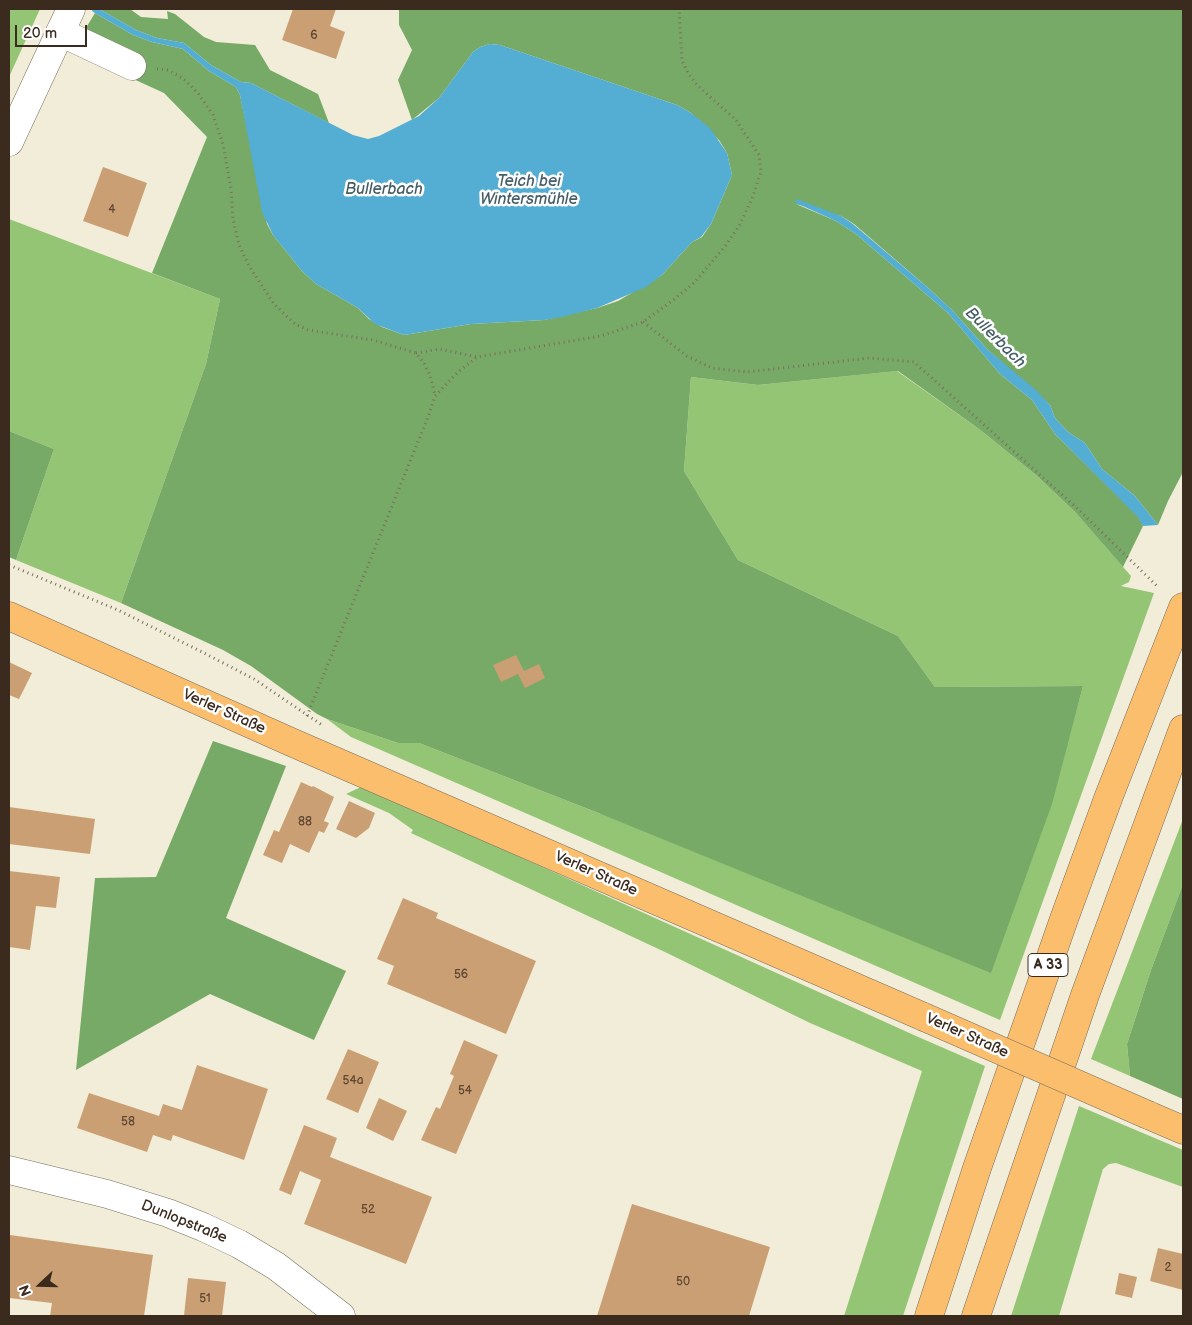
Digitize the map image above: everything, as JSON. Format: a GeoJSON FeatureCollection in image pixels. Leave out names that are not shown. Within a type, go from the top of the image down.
{"type":"FeatureCollection","features":[{"type":"Feature","properties":{"kind":"main road","name":"A 33"},"geometry":{"type":"LineString","coordinates":[[929,1316],[983,1150],[1064,919],[1109,796],[1183,607]]}},
{"type":"Feature","properties":{"kind":"main road","name":"Verler Straße"},"geometry":{"type":"LineString","coordinates":[[9,616],[291,742],[1183,1130]]}},
{"type":"Feature","properties":{"kind":"main road","name":"A 33"},"geometry":{"type":"LineString","coordinates":[[976,1316],[1085,995],[1183,729]]}},
{"type":"Feature","properties":{"kind":"street"},"geometry":{"type":"LineString","coordinates":[[9,142],[65,21],[132,66]]}},
{"type":"Feature","properties":{"kind":"street","name":"Dunlopstraße"},"geometry":{"type":"LineString","coordinates":[[9,1170],[108,1194],[168,1213],[203,1228],[239,1244],[276,1266],[341,1316]]}},
{"type":"Feature","properties":{"kind":"path"},"geometry":{"type":"LineString","coordinates":[[132,66],[168,70],[184,79],[198,93],[213,115],[223,144],[232,189],[233,219],[239,245],[274,304],[295,324],[308,330],[373,340],[416,353],[440,349],[477,357],[600,336],[643,322],[694,283],[726,245],[739,226],[752,199],[761,172],[759,155],[736,120],[697,85],[688,73],[682,61],[679,9]]}},
{"type":"Feature","properties":{"kind":"path"},"geometry":{"type":"LineString","coordinates":[[643,322],[687,356],[712,368],[746,372],[869,358],[914,362],[1078,509],[1157,586]]}},
{"type":"Feature","properties":{"kind":"path"},"geometry":{"type":"LineString","coordinates":[[416,353],[430,375],[435,396]]}},
{"type":"Feature","properties":{"kind":"path"},"geometry":{"type":"LineString","coordinates":[[291,742],[307,715],[435,396],[458,372],[477,357]]}},
{"type":"Feature","properties":{"kind":"path"},"geometry":{"type":"LineString","coordinates":[[9,565],[118,610],[204,653],[254,679],[307,715]]}},
{"type":"Feature","properties":{"kind":"green space"},"geometry":{"type":"Polygon","coordinates":[[[9,9],[40,9],[9,77],[9,9]]]}},
{"type":"Feature","properties":{"kind":"green space"},"geometry":{"type":"Polygon","coordinates":[[[99,9],[130,9],[141,17],[168,19],[167,11],[175,14],[204,37],[216,42],[255,45],[270,70],[318,94],[329,123],[251,83],[241,82],[211,65],[184,43],[157,38],[136,30],[99,9]]]}},
{"type":"Feature","properties":{"kind":"green space"},"geometry":{"type":"Polygon","coordinates":[[[399,9],[1183,9],[1183,472],[1158,525],[1135,496],[1102,469],[1085,443],[1068,432],[1055,418],[1050,405],[988,350],[952,310],[926,286],[854,224],[841,216],[796,204],[836,221],[856,234],[948,313],[1000,374],[1032,400],[1055,434],[1139,517],[1143,526],[1123,567],[1075,512],[1036,475],[979,429],[898,371],[758,385],[691,377],[684,471],[738,560],[898,636],[935,687],[1083,686],[1052,804],[991,973],[601,814],[419,743],[398,743],[327,719],[317,714],[251,666],[223,650],[121,603],[206,364],[220,299],[152,273],[207,137],[164,93],[72,51],[95,13],[133,35],[152,42],[183,49],[209,71],[236,87],[240,95],[267,224],[273,235],[302,271],[316,284],[358,308],[369,319],[382,327],[404,335],[471,324],[544,320],[597,308],[618,301],[662,275],[692,242],[702,237],[711,224],[732,175],[727,153],[719,140],[691,113],[677,105],[500,45],[490,44],[480,47],[473,52],[439,98],[412,120],[398,80],[412,50],[399,25],[399,9]]]}},
{"type":"Feature","properties":{"kind":"green space"},"geometry":{"type":"Polygon","coordinates":[[[9,219],[220,299],[206,364],[121,603],[16,560],[54,449],[9,431],[9,219]]]}},
{"type":"Feature","properties":{"kind":"green space"},"geometry":{"type":"Polygon","coordinates":[[[897,371],[979,429],[1036,475],[1075,512],[1131,576],[1129,582],[1121,586],[1154,593],[1000,1020],[351,737],[327,719],[398,743],[419,743],[601,814],[1068,741],[1083,686],[935,687],[898,636],[738,560],[684,471],[691,377],[758,385],[897,371]]]}},
{"type":"Feature","properties":{"kind":"green space"},"geometry":{"type":"Polygon","coordinates":[[[9,431],[54,449],[16,560],[9,557],[9,431]]]}},
{"type":"Feature","properties":{"kind":"green space"},"geometry":{"type":"Polygon","coordinates":[[[213,741],[286,766],[226,918],[346,971],[314,1040],[210,994],[76,1070],[95,878],[156,877],[213,741]]]}},
{"type":"Feature","properties":{"kind":"green space"},"geometry":{"type":"Polygon","coordinates":[[[363,786],[985,1066],[903,1316],[844,1316],[922,1071],[810,1023],[667,953],[411,833],[413,830],[389,813],[346,794],[363,786]]]}},
{"type":"Feature","properties":{"kind":"green space"},"geometry":{"type":"Polygon","coordinates":[[[1183,819],[1183,884],[1151,970],[1127,1044],[1130,1076],[1091,1059],[1183,819]]]}},
{"type":"Feature","properties":{"kind":"green space"},"geometry":{"type":"Polygon","coordinates":[[[1183,884],[1183,1099],[1130,1076],[1127,1044],[1151,970],[1183,884]]]}},
{"type":"Feature","properties":{"kind":"green space"},"geometry":{"type":"Polygon","coordinates":[[[1079,1106],[1183,1150],[1183,1187],[1116,1163],[1109,1164],[1103,1169],[1059,1316],[1011,1316],[1079,1106]]]}},
{"type":"Feature","properties":{"kind":"water","name":"Teich bei Wintersmühle"},"geometry":{"type":"Polygon","coordinates":[[[93,9],[99,9],[136,30],[157,38],[184,43],[211,65],[241,82],[251,83],[353,135],[368,139],[379,136],[419,116],[439,98],[473,52],[480,47],[490,44],[500,45],[677,105],[710,128],[727,153],[732,175],[711,224],[701,237],[692,242],[662,275],[646,287],[597,308],[562,317],[544,320],[471,324],[404,335],[375,324],[358,308],[316,284],[302,271],[273,235],[262,212],[240,95],[236,87],[209,71],[183,49],[152,42],[133,35],[95,13],[92,11],[93,9]]]}},
{"type":"Feature","properties":{"kind":"water"},"geometry":{"type":"Polygon","coordinates":[[[797,199],[841,216],[853,224],[926,286],[952,310],[988,350],[1037,391],[1050,405],[1055,418],[1068,432],[1085,443],[1102,469],[1135,496],[1158,525],[1143,526],[1138,517],[1055,434],[1032,400],[1000,374],[948,313],[856,234],[836,221],[796,203],[797,199]]]}},
{"type":"Feature","properties":{"kind":"building"},"geometry":{"type":"Polygon","coordinates":[[[293,9],[336,9],[330,26],[345,32],[336,59],[282,40],[293,9]]]}},
{"type":"Feature","properties":{"kind":"building"},"geometry":{"type":"Polygon","coordinates":[[[103,167],[147,183],[128,237],[83,221],[103,167]]]}},
{"type":"Feature","properties":{"kind":"building"},"geometry":{"type":"Polygon","coordinates":[[[516,655],[524,671],[539,664],[545,678],[525,688],[518,674],[501,682],[493,665],[516,655]]]}},
{"type":"Feature","properties":{"kind":"building"},"geometry":{"type":"Polygon","coordinates":[[[9,662],[32,673],[19,699],[9,695],[9,662]]]}},
{"type":"Feature","properties":{"kind":"building"},"geometry":{"type":"Polygon","coordinates":[[[301,782],[334,797],[324,821],[329,823],[324,833],[319,831],[309,853],[290,844],[282,863],[263,855],[274,830],[279,832],[301,782]]]}},
{"type":"Feature","properties":{"kind":"building"},"geometry":{"type":"Polygon","coordinates":[[[349,801],[375,813],[369,828],[356,838],[336,829],[349,801]]]}},
{"type":"Feature","properties":{"kind":"building"},"geometry":{"type":"Polygon","coordinates":[[[9,807],[95,819],[90,854],[9,844],[9,807]]]}},
{"type":"Feature","properties":{"kind":"building"},"geometry":{"type":"Polygon","coordinates":[[[9,871],[60,877],[56,908],[36,906],[30,950],[9,947],[9,871]]]}},
{"type":"Feature","properties":{"kind":"building"},"geometry":{"type":"Polygon","coordinates":[[[403,898],[438,913],[436,918],[536,961],[506,1034],[387,984],[394,966],[377,959],[403,898]]]}},
{"type":"Feature","properties":{"kind":"building"},"geometry":{"type":"Polygon","coordinates":[[[464,1040],[498,1055],[456,1154],[421,1140],[436,1107],[440,1109],[454,1076],[450,1074],[464,1040]]]}},
{"type":"Feature","properties":{"kind":"building"},"geometry":{"type":"Polygon","coordinates":[[[348,1049],[379,1062],[358,1113],[326,1099],[348,1049]]]}},
{"type":"Feature","properties":{"kind":"building"},"geometry":{"type":"Polygon","coordinates":[[[197,1065],[268,1089],[244,1160],[173,1135],[171,1141],[153,1135],[147,1152],[77,1128],[89,1093],[159,1116],[163,1104],[182,1110],[197,1065]]]}},
{"type":"Feature","properties":{"kind":"building"},"geometry":{"type":"Polygon","coordinates":[[[379,1098],[407,1111],[393,1141],[366,1128],[379,1098]]]}},
{"type":"Feature","properties":{"kind":"building"},"geometry":{"type":"Polygon","coordinates":[[[304,1125],[337,1138],[330,1157],[432,1197],[406,1264],[304,1224],[321,1180],[300,1171],[291,1195],[279,1190],[304,1125]]]}},
{"type":"Feature","properties":{"kind":"building"},"geometry":{"type":"Polygon","coordinates":[[[632,1204],[770,1247],[749,1316],[597,1316],[632,1204]]]}},
{"type":"Feature","properties":{"kind":"building"},"geometry":{"type":"Polygon","coordinates":[[[10,1235],[153,1255],[144,1316],[50,1316],[52,1303],[9,1298],[10,1235]]]}},
{"type":"Feature","properties":{"kind":"building"},"geometry":{"type":"Polygon","coordinates":[[[1158,1248],[1183,1254],[1183,1290],[1150,1281],[1158,1248]]]}},
{"type":"Feature","properties":{"kind":"building"},"geometry":{"type":"Polygon","coordinates":[[[1119,1273],[1137,1277],[1132,1298],[1115,1294],[1119,1273]]]}},
{"type":"Feature","properties":{"kind":"building"},"geometry":{"type":"Polygon","coordinates":[[[188,1278],[226,1282],[222,1316],[184,1316],[188,1278]]]}},
{"type":"Feature","properties":{"kind":"water label","name":"Bullerbach"},"geometry":{"type":"Point","coordinates":[384,190]}},
{"type":"Feature","properties":{"kind":"water label","name":"Bullerbach"},"geometry":{"type":"Point","coordinates":[995,338]}}]}
